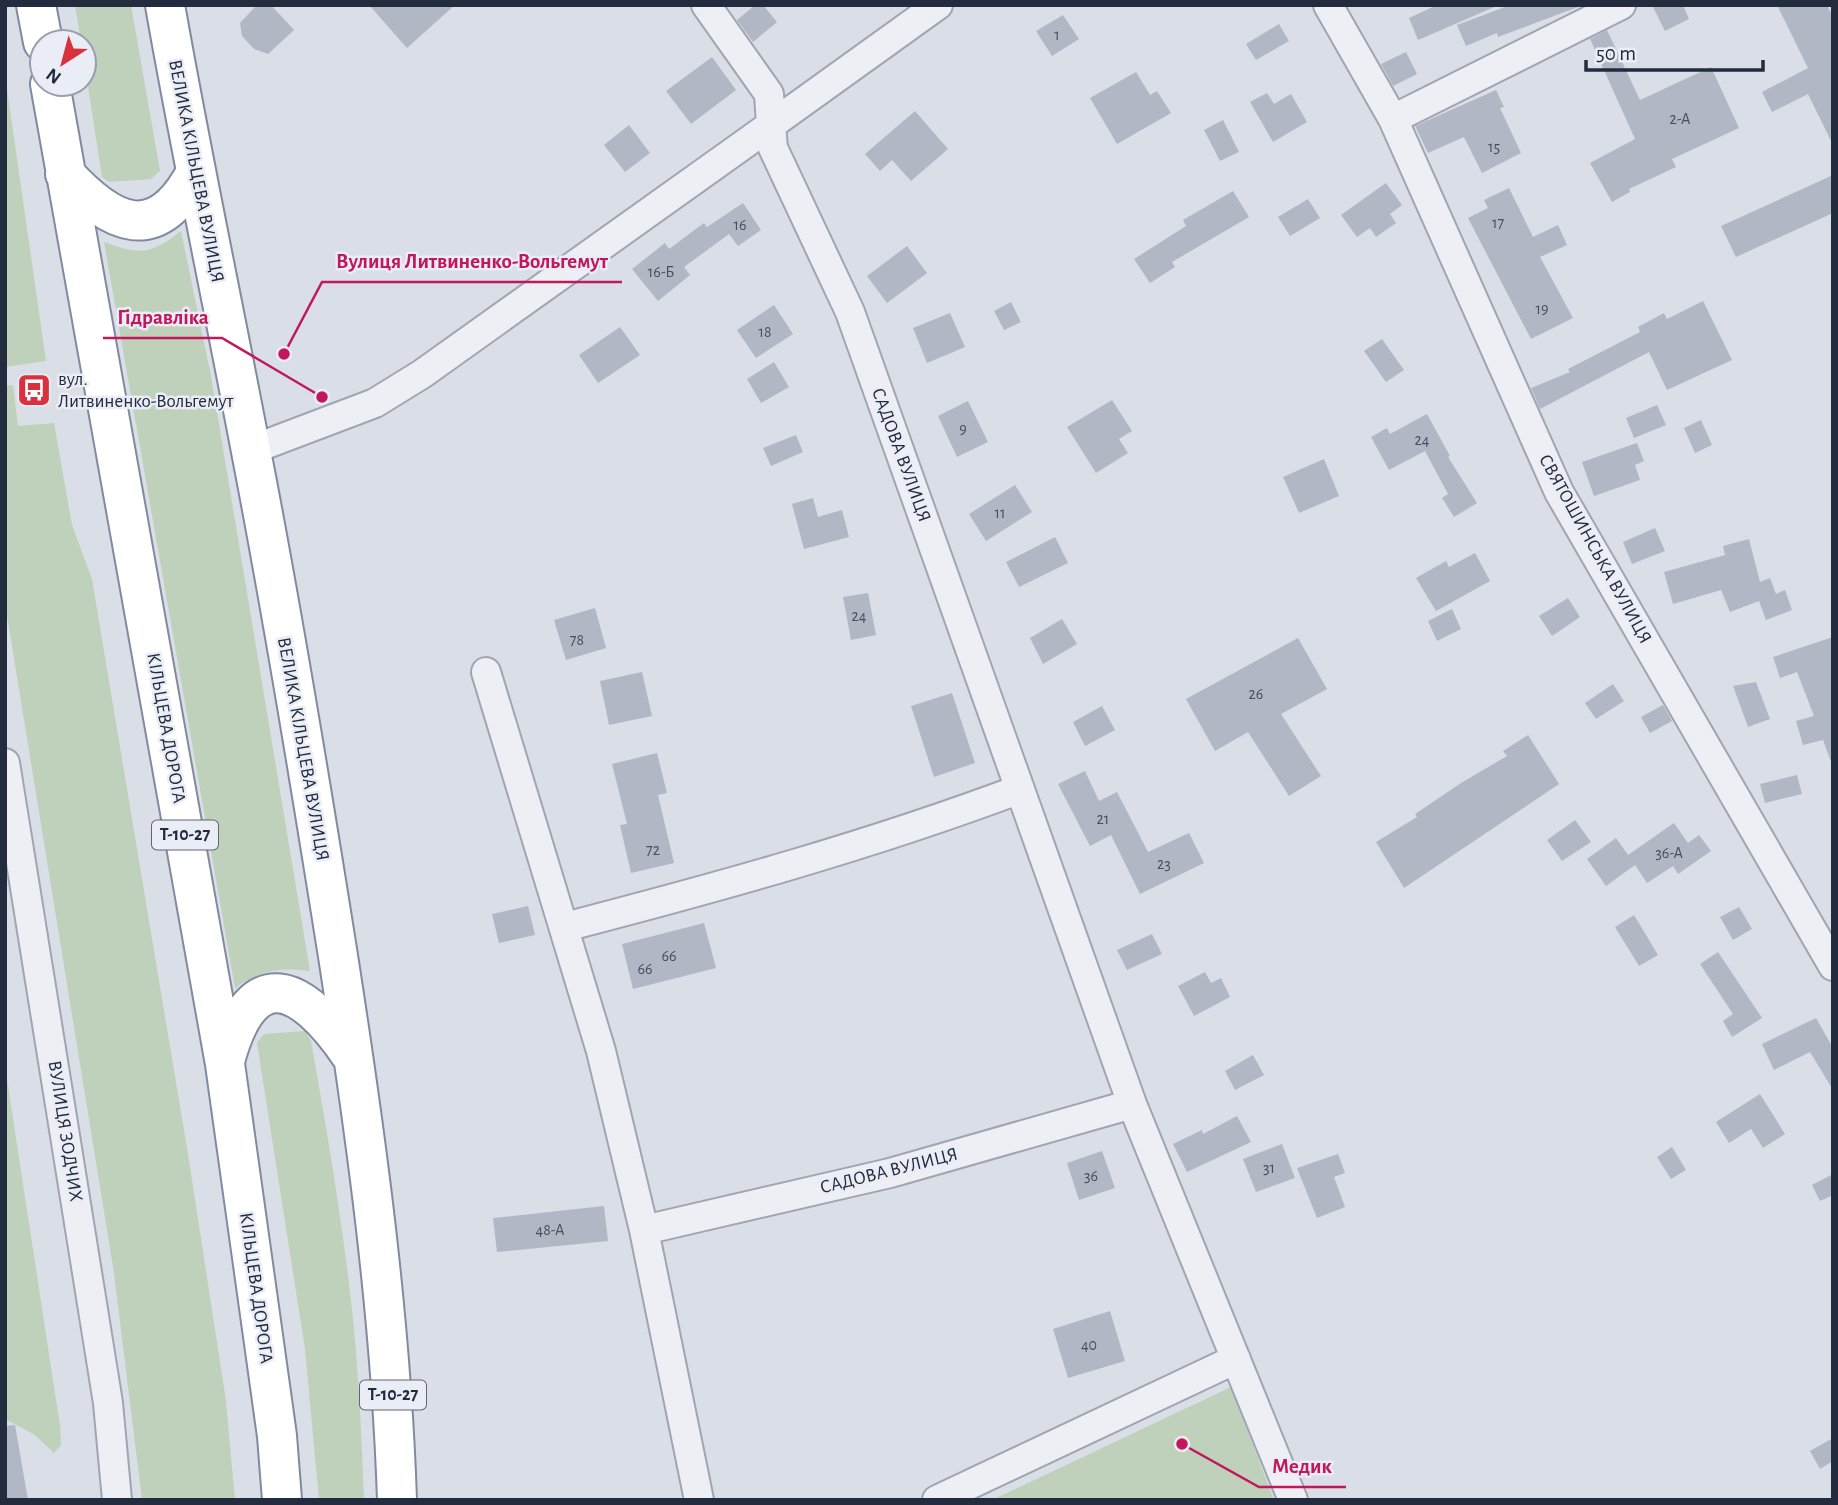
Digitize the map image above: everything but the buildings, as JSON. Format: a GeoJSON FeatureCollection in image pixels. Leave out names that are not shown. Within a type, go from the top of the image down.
{"type":"FeatureCollection","features":[{"type":"Feature","properties":{"kind":"highway"},"geometry":{"type":"LineString","coordinates":[[36,5],[40,28]]}},
{"type":"Feature","properties":{"kind":"highway","name":"ВЕЛИКА КІЛЬЦЕВА ВУЛИЦЯ"},"geometry":{"type":"LineString","coordinates":[[165,5],[251,450],[354,1058],[383,1290],[394,1406],[397,1500]]}},
{"type":"Feature","properties":{"kind":"highway","name":"КІЛЬЦЕВА ДОРОГА"},"geometry":{"type":"LineString","coordinates":[[52,98],[225,1064],[277,1436],[282,1500]]}},
{"type":"Feature","properties":{"kind":"highway"},"geometry":{"type":"LineString","coordinates":[[65,174],[93,204],[122,219],[149,220],[169,211],[184,194],[196,172]]}},
{"type":"Feature","properties":{"kind":"highway"},"geometry":{"type":"LineString","coordinates":[[225,1064],[234,1030],[244,1011],[261,998],[279,993],[296,995],[311,1005],[329,1023],[354,1058]]}},
{"type":"Feature","properties":{"kind":"street","name":"САДОВА ВУЛИЦЯ"},"geometry":{"type":"LineString","coordinates":[[706,5],[769,93],[773,148],[850,312],[1132,1104],[1293,1500]]}},
{"type":"Feature","properties":{"kind":"street"},"geometry":{"type":"LineString","coordinates":[[251,450],[375,403],[422,374],[938,5]]}},
{"type":"Feature","properties":{"kind":"street","name":"СВЯТОШИНСЬКА ВУЛИЦЯ"},"geometry":{"type":"LineString","coordinates":[[1328,5],[1393,119],[1559,492],[1833,966]]}},
{"type":"Feature","properties":{"kind":"street"},"geometry":{"type":"LineString","coordinates":[[1393,119],[1621,5]]}},
{"type":"Feature","properties":{"kind":"street"},"geometry":{"type":"LineString","coordinates":[[486,672],[601,1051],[644,1230],[699,1500]]}},
{"type":"Feature","properties":{"kind":"street","name":"ВУЛИЦЯ ЗОДЧИХ"},"geometry":{"type":"LineString","coordinates":[[5,763],[108,1404],[117,1500]]}},
{"type":"Feature","properties":{"kind":"street"},"geometry":{"type":"LineString","coordinates":[[565,927],[720,887],[936,821],[1020,789]]}},
{"type":"Feature","properties":{"kind":"street","name":"САДОВА ВУЛИЦЯ"},"geometry":{"type":"LineString","coordinates":[[644,1230],[890,1173],[1132,1104]]}},
{"type":"Feature","properties":{"kind":"street"},"geometry":{"type":"LineString","coordinates":[[937,1500],[1236,1359]]}},
{"type":"Feature","properties":{"kind":"green space"},"geometry":{"type":"Polygon","coordinates":[[[75,5],[131,5],[160,171],[151,179],[109,182],[102,177],[90,98],[98,98],[98,28],[79,28],[75,5]]]}},
{"type":"Feature","properties":{"kind":"green space"},"geometry":{"type":"Polygon","coordinates":[[[5,75],[46,361],[5,367],[5,75]]]}},
{"type":"Feature","properties":{"kind":"green space"},"geometry":{"type":"Polygon","coordinates":[[[181,231],[211,376],[310,971],[270,971],[235,988],[104,242],[136,251],[144,250],[161,245],[181,231]]]}},
{"type":"Feature","properties":{"kind":"green space"},"geometry":{"type":"Polygon","coordinates":[[[13,385],[18,426],[54,423],[72,525],[92,579],[188,1154],[226,1401],[235,1500],[142,1500],[114,1273],[5,603],[5,386],[13,385]]]}},
{"type":"Feature","properties":{"kind":"green space"},"geometry":{"type":"Polygon","coordinates":[[[305,1031],[311,1041],[348,1273],[361,1425],[364,1500],[319,1500],[305,1349],[257,1043],[264,1034],[305,1031]]]}},
{"type":"Feature","properties":{"kind":"green space"},"geometry":{"type":"Polygon","coordinates":[[[5,1066],[60,1426],[61,1445],[54,1453],[35,1435],[5,1419],[5,1066]]]}},
{"type":"Feature","properties":{"kind":"green space"},"geometry":{"type":"Polygon","coordinates":[[[1231,1387],[1274,1500],[992,1500],[1231,1387]]]}},
{"type":"Feature","properties":{"kind":"place","name":"Вулиця Литвиненко-Вольгемут"},"geometry":{"type":"Point","coordinates":[284,354]}},
{"type":"Feature","properties":{"kind":"place","name":"вул. Литвиненко-Вольгемут"},"geometry":{"type":"Point","coordinates":[34,390]}},
{"type":"Feature","properties":{"kind":"place","name":"Гідравліка"},"geometry":{"type":"Point","coordinates":[322,397]}},
{"type":"Feature","properties":{"kind":"place","name":"Медик"},"geometry":{"type":"Point","coordinates":[1182,1444]}}]}
